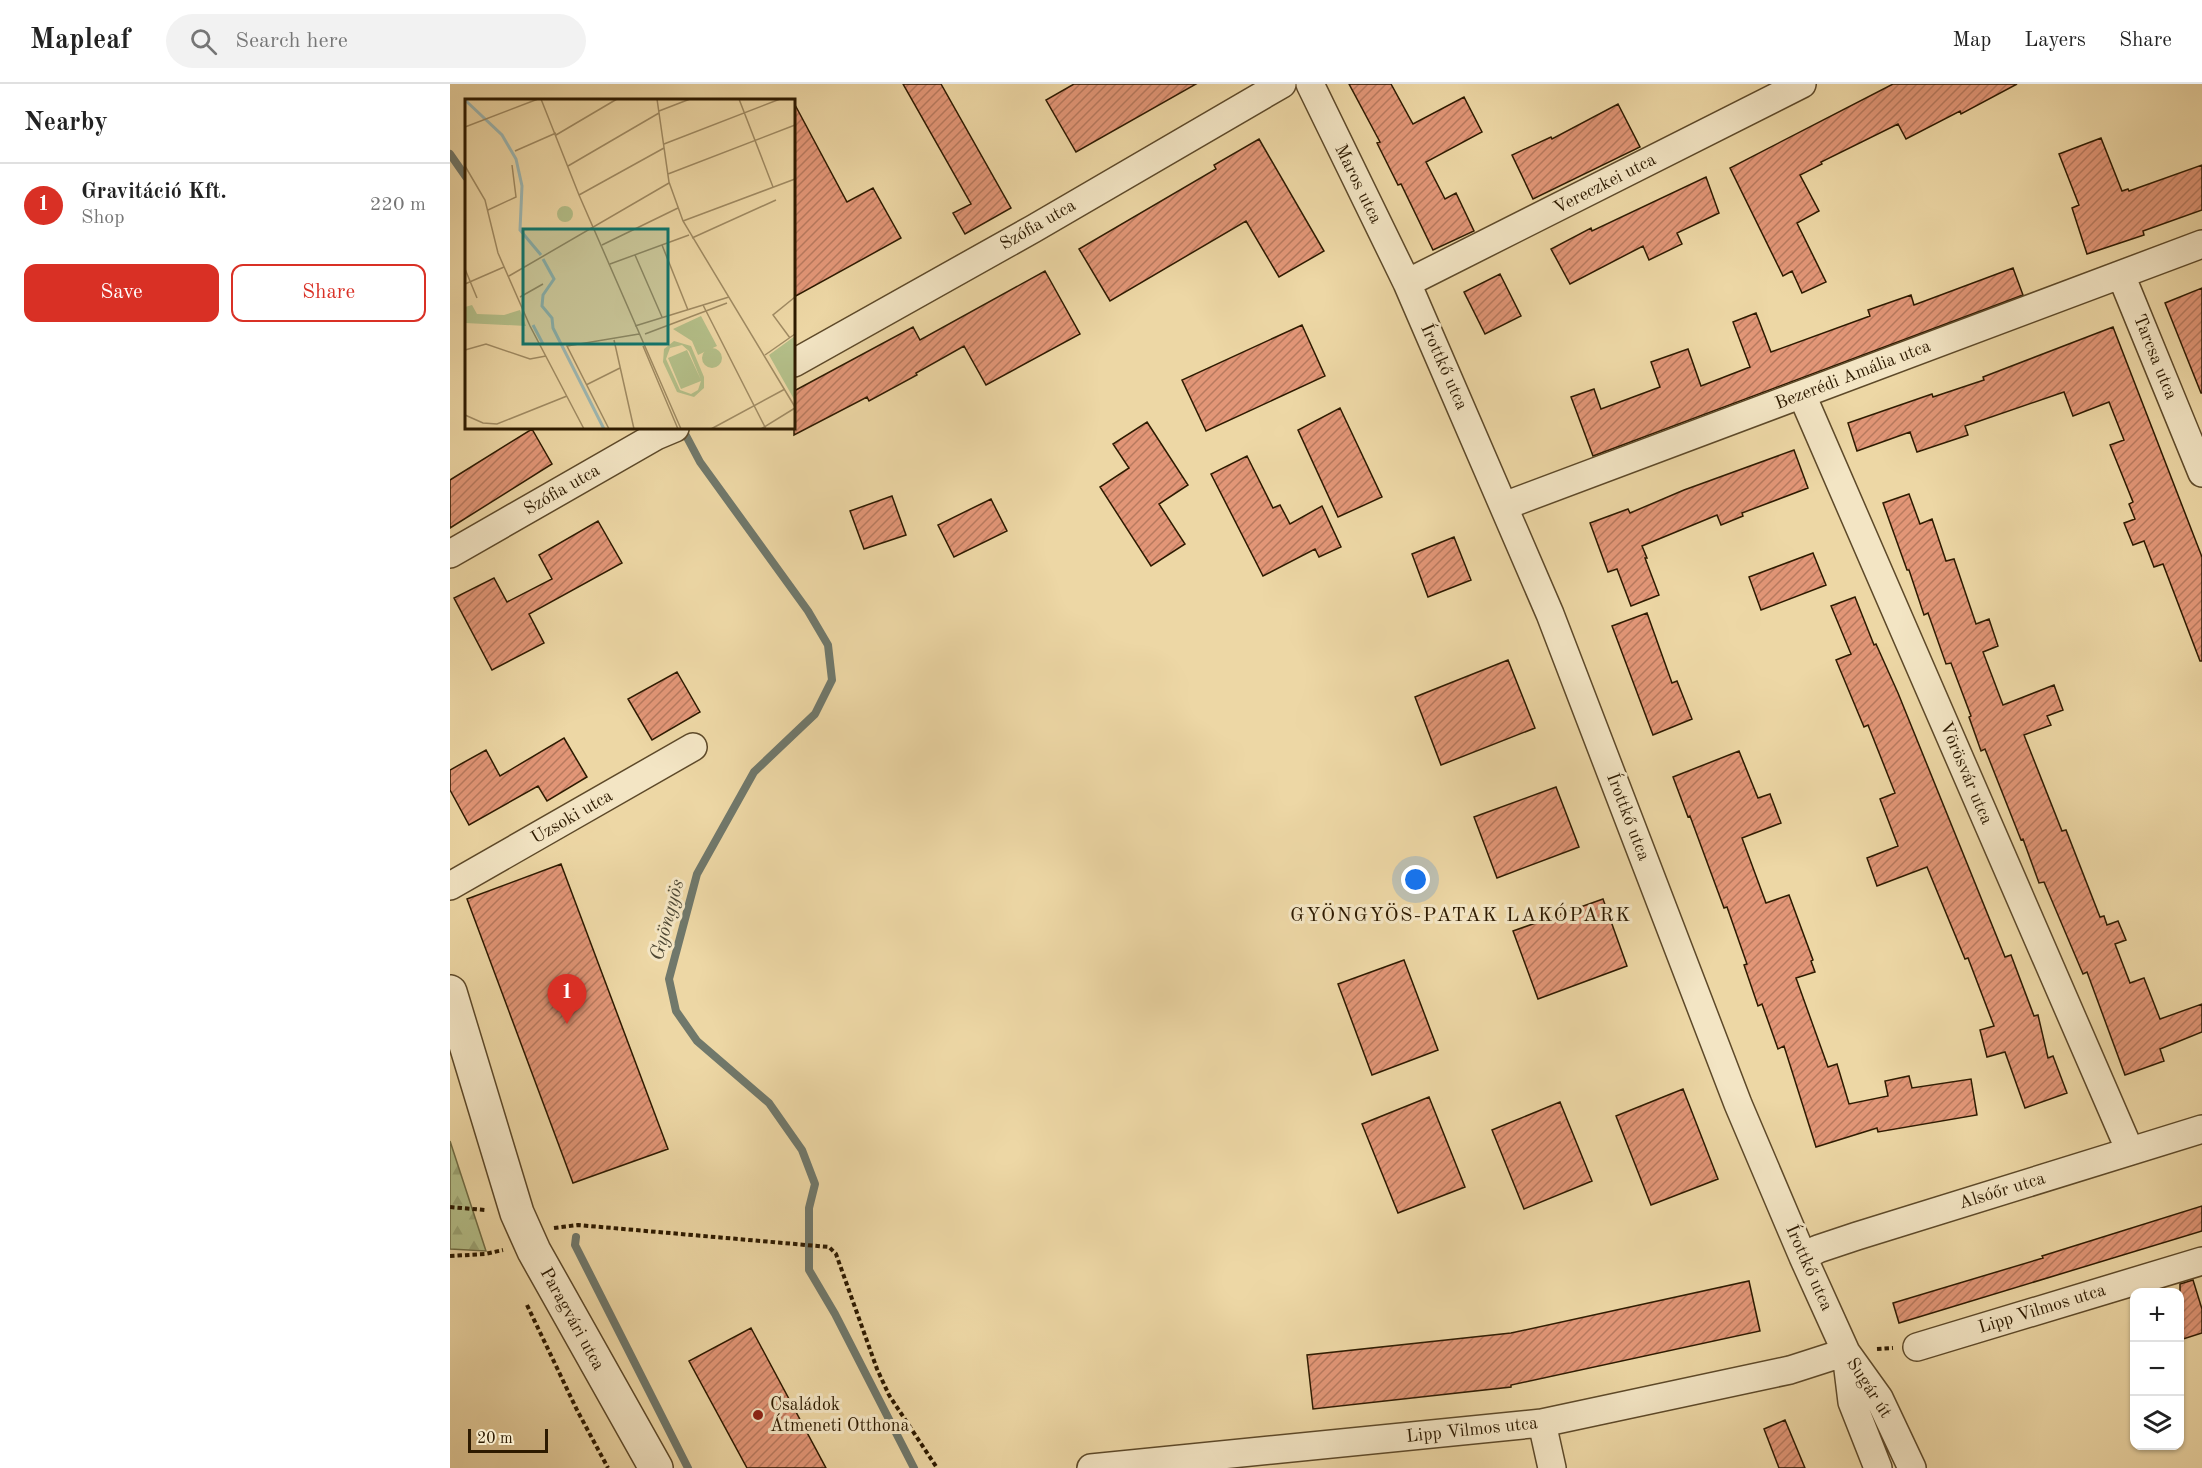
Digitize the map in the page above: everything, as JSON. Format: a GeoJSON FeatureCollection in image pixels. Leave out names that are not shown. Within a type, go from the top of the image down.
{"type":"FeatureCollection","features":[{"type":"Feature","properties":{"kind":"street","name":"Szófia utca"},"geometry":{"type":"LineString","coordinates":[[795,362],[1033,229],[1282,84]]}},
{"type":"Feature","properties":{"kind":"street","name":"Maros utca"},"geometry":{"type":"LineString","coordinates":[[1310,84],[1407,283]]}},
{"type":"Feature","properties":{"kind":"street","name":"Vereczkei utca"},"geometry":{"type":"LineString","coordinates":[[1407,283],[1802,84]]}},
{"type":"Feature","properties":{"kind":"street","name":"Bezerédi Amália utca"},"geometry":{"type":"LineString","coordinates":[[1504,506],[2202,244]]}},
{"type":"Feature","properties":{"kind":"street","name":"Tarcsa utca"},"geometry":{"type":"LineString","coordinates":[[2121,274],[2202,473]]}},
{"type":"Feature","properties":{"kind":"street","name":"Írottkő utca"},"geometry":{"type":"LineString","coordinates":[[1407,283],[1554,625],[1738,1104],[1846,1352]]}},
{"type":"Feature","properties":{"kind":"street","name":"Vörösvár utca"},"geometry":{"type":"LineString","coordinates":[[1802,394],[2130,1151]]}},
{"type":"Feature","properties":{"kind":"street","name":"Szófia utca"},"geometry":{"type":"LineString","coordinates":[[450,554],[665,432]]}},
{"type":"Feature","properties":{"kind":"street","name":"Uzsoki utca"},"geometry":{"type":"LineString","coordinates":[[450,886],[693,747]]}},
{"type":"Feature","properties":{"kind":"street","name":"Paragvári utca"},"geometry":{"type":"LineString","coordinates":[[450,992],[517,1213],[534,1251],[656,1468]]}},
{"type":"Feature","properties":{"kind":"street","name":"Alsóőr utca"},"geometry":{"type":"LineString","coordinates":[[1803,1257],[1818,1249],[1857,1236],[2202,1129]]}},
{"type":"Feature","properties":{"kind":"street","name":"Lipp Vilmos utca"},"geometry":{"type":"LineString","coordinates":[[1917,1347],[2202,1261]]}},
{"type":"Feature","properties":{"kind":"street","name":"Lipp Vilmos utca"},"geometry":{"type":"LineString","coordinates":[[1091,1468],[1542,1423],[1790,1370],[1846,1352]]}},
{"type":"Feature","properties":{"kind":"street","name":"Sugár út"},"geometry":{"type":"LineString","coordinates":[[1846,1352],[1852,1402],[1878,1468]]}},
{"type":"Feature","properties":{"kind":"street","name":"Sugár út"},"geometry":{"type":"LineString","coordinates":[[1846,1352],[1880,1398],[1912,1468]]}},
{"type":"Feature","properties":{"kind":"street"},"geometry":{"type":"LineString","coordinates":[[1542,1423],[1552,1468]]}},
{"type":"Feature","properties":{"kind":"path"},"geometry":{"type":"LineString","coordinates":[[450,1207],[488,1210]]}},
{"type":"Feature","properties":{"kind":"path"},"geometry":{"type":"LineString","coordinates":[[547,1231],[578,1224],[829,1247],[836,1254],[877,1369],[889,1395],[937,1468]]}},
{"type":"Feature","properties":{"kind":"path"},"geometry":{"type":"LineString","coordinates":[[500,1240],[507,1259]]}},
{"type":"Feature","properties":{"kind":"path"},"geometry":{"type":"LineString","coordinates":[[450,1256],[485,1254],[504,1250]]}},
{"type":"Feature","properties":{"kind":"path"},"geometry":{"type":"LineString","coordinates":[[525,1299],[577,1410],[608,1468]]}},
{"type":"Feature","properties":{"kind":"path"},"geometry":{"type":"LineString","coordinates":[[1846,1352],[1917,1347]]}},
{"type":"Feature","properties":{"kind":"green space"},"geometry":{"type":"Polygon","coordinates":[[[450,1141],[486,1251],[450,1249],[450,1141]]]}},
{"type":"Feature","properties":{"kind":"building"},"geometry":{"type":"Polygon","coordinates":[[[903,84],[941,84],[1011,208],[965,234],[953,213],[971,204],[903,84]]]}},
{"type":"Feature","properties":{"kind":"building"},"geometry":{"type":"Polygon","coordinates":[[[1074,84],[1196,84],[1076,152],[1046,100],[1074,84]]]}},
{"type":"Feature","properties":{"kind":"building"},"geometry":{"type":"Polygon","coordinates":[[[1349,84],[1391,84],[1413,124],[1464,97],[1482,132],[1426,162],[1445,199],[1456,193],[1474,231],[1433,250],[1401,184],[1398,185],[1377,143],[1380,142],[1349,84]]]}},
{"type":"Feature","properties":{"kind":"building"},"geometry":{"type":"Polygon","coordinates":[[[1893,84],[2017,84],[1961,114],[1960,111],[1906,139],[1898,124],[1821,162],[1822,164],[1800,175],[1819,211],[1797,223],[1826,282],[1802,293],[1792,271],[1783,276],[1730,168],[1893,84]]]}},
{"type":"Feature","properties":{"kind":"building"},"geometry":{"type":"Polygon","coordinates":[[[1618,104],[1640,147],[1533,199],[1512,155],[1551,137],[1552,139],[1618,104]]]}},
{"type":"Feature","properties":{"kind":"building"},"geometry":{"type":"Polygon","coordinates":[[[795,105],[847,202],[873,188],[901,238],[795,296],[795,105]]]}},
{"type":"Feature","properties":{"kind":"building"},"geometry":{"type":"Polygon","coordinates":[[[2101,138],[2122,191],[2128,189],[2129,191],[2202,165],[2202,210],[2143,231],[2144,235],[2087,254],[2072,208],[2079,205],[2059,154],[2101,138]]]}},
{"type":"Feature","properties":{"kind":"building"},"geometry":{"type":"Polygon","coordinates":[[[1259,139],[1324,251],[1279,277],[1246,221],[1110,301],[1079,249],[1216,169],[1214,165],[1259,139]]]}},
{"type":"Feature","properties":{"kind":"building"},"geometry":{"type":"Polygon","coordinates":[[[1706,177],[1719,213],[1677,233],[1682,244],[1649,260],[1643,246],[1570,284],[1551,249],[1591,228],[1592,231],[1706,177]]]}},
{"type":"Feature","properties":{"kind":"building"},"geometry":{"type":"Polygon","coordinates":[[[2013,268],[2023,295],[1593,456],[1571,397],[1594,389],[1601,409],[1660,387],[1651,362],[1688,349],[1701,386],[1750,367],[1733,322],[1756,313],[1771,352],[1870,316],[1868,310],[1911,295],[1914,305],[2013,268]]]}},
{"type":"Feature","properties":{"kind":"building"},"geometry":{"type":"Polygon","coordinates":[[[1045,271],[1080,334],[986,385],[964,346],[869,401],[867,397],[794,435],[795,390],[913,327],[920,340],[1045,271]]]}},
{"type":"Feature","properties":{"kind":"building"},"geometry":{"type":"Polygon","coordinates":[[[1500,274],[1521,316],[1485,334],[1464,292],[1500,274]]]}},
{"type":"Feature","properties":{"kind":"building"},"geometry":{"type":"Polygon","coordinates":[[[2202,288],[2202,393],[2201,393],[2165,303],[2202,288]]]}},
{"type":"Feature","properties":{"kind":"building"},"geometry":{"type":"Polygon","coordinates":[[[1302,325],[1325,376],[1206,431],[1182,380],[1302,325]]]}},
{"type":"Feature","properties":{"kind":"building"},"geometry":{"type":"Polygon","coordinates":[[[2113,327],[2202,557],[2202,661],[2200,661],[2163,564],[2154,567],[2144,541],[2133,545],[2124,523],[2135,519],[2129,504],[2133,502],[2110,445],[2124,440],[2109,402],[2073,416],[2064,392],[1965,426],[1968,435],[1917,452],[1910,432],[1857,451],[1848,423],[1932,394],[1933,397],[1984,380],[1983,377],[2113,327]]]}},
{"type":"Feature","properties":{"kind":"building"},"geometry":{"type":"Polygon","coordinates":[[[1340,408],[1382,497],[1338,517],[1298,430],[1340,408]]]}},
{"type":"Feature","properties":{"kind":"building"},"geometry":{"type":"Polygon","coordinates":[[[1147,422],[1188,485],[1159,504],[1185,544],[1151,566],[1100,487],[1129,468],[1113,444],[1147,422]]]}},
{"type":"Feature","properties":{"kind":"building"},"geometry":{"type":"Polygon","coordinates":[[[532,429],[552,464],[450,528],[450,480],[532,429]]]}},
{"type":"Feature","properties":{"kind":"building"},"geometry":{"type":"Polygon","coordinates":[[[1794,450],[1808,488],[1742,513],[1743,516],[1721,525],[1717,515],[1642,546],[1659,595],[1631,606],[1617,569],[1608,572],[1590,523],[1628,509],[1630,513],[1684,490],[1794,450]]]}},
{"type":"Feature","properties":{"kind":"building"},"geometry":{"type":"Polygon","coordinates":[[[1247,456],[1273,508],[1280,505],[1290,524],[1322,506],[1341,547],[1319,557],[1315,549],[1263,576],[1211,474],[1247,456]]]}},
{"type":"Feature","properties":{"kind":"building"},"geometry":{"type":"Polygon","coordinates":[[[1909,494],[1920,524],[1932,519],[1946,561],[1954,559],[1976,624],[1989,619],[1998,646],[1983,652],[2003,705],[2054,685],[2063,710],[2047,716],[2051,725],[2024,735],[2062,831],[2066,830],[2100,917],[2104,916],[2107,925],[2118,921],[2126,940],[2115,944],[2130,983],[2144,978],[2160,1019],[2202,1004],[2202,1032],[2160,1049],[2164,1061],[2125,1075],[2087,972],[2083,974],[2044,882],[2039,883],[1985,749],[1981,751],[1969,717],[1971,716],[1951,663],[1946,664],[1928,613],[1924,615],[1909,570],[1907,570],[1883,503],[1909,494]]]}},
{"type":"Feature","properties":{"kind":"building"},"geometry":{"type":"Polygon","coordinates":[[[892,496],[906,535],[864,549],[850,511],[892,496]]]}},
{"type":"Feature","properties":{"kind":"building"},"geometry":{"type":"Polygon","coordinates":[[[991,499],[1007,531],[954,557],[938,525],[991,499]]]}},
{"type":"Feature","properties":{"kind":"building"},"geometry":{"type":"Polygon","coordinates":[[[598,521],[622,563],[529,614],[544,643],[492,670],[454,598],[494,578],[507,602],[552,579],[539,555],[598,521]]]}},
{"type":"Feature","properties":{"kind":"building"},"geometry":{"type":"Polygon","coordinates":[[[1454,537],[1471,580],[1428,597],[1412,554],[1454,537]]]}},
{"type":"Feature","properties":{"kind":"building"},"geometry":{"type":"Polygon","coordinates":[[[1813,553],[1826,585],[1761,610],[1749,577],[1813,553]]]}},
{"type":"Feature","properties":{"kind":"building"},"geometry":{"type":"Polygon","coordinates":[[[1855,597],[1874,645],[1876,644],[1898,693],[2005,957],[2011,955],[2034,1016],[2038,1015],[2048,1058],[2053,1056],[2067,1093],[2025,1108],[2005,1052],[1987,1057],[1980,1030],[1994,1026],[1968,958],[1965,959],[1927,867],[1877,886],[1867,858],[1898,846],[1880,799],[1895,793],[1868,725],[1864,727],[1836,660],[1851,654],[1831,606],[1855,597]]]}},
{"type":"Feature","properties":{"kind":"building"},"geometry":{"type":"Polygon","coordinates":[[[1647,613],[1672,683],[1677,681],[1692,719],[1653,735],[1612,626],[1647,613]]]}},
{"type":"Feature","properties":{"kind":"building"},"geometry":{"type":"Polygon","coordinates":[[[1508,660],[1535,728],[1441,765],[1415,697],[1508,660]]]}},
{"type":"Feature","properties":{"kind":"building"},"geometry":{"type":"Polygon","coordinates":[[[677,672],[700,712],[652,740],[628,699],[677,672]]]}},
{"type":"Feature","properties":{"kind":"building"},"geometry":{"type":"Polygon","coordinates":[[[564,738],[587,777],[547,801],[538,786],[469,825],[450,790],[450,770],[486,750],[500,776],[564,738]]]}},
{"type":"Feature","properties":{"kind":"building"},"geometry":{"type":"Polygon","coordinates":[[[1739,751],[1758,798],[1770,794],[1781,823],[1742,838],[1766,903],[1789,895],[1813,960],[1811,961],[1815,972],[1796,978],[1828,1067],[1837,1064],[1849,1104],[1888,1096],[1885,1081],[1909,1076],[1912,1088],[1971,1079],[1977,1115],[1878,1132],[1877,1128],[1816,1147],[1784,1046],[1778,1049],[1762,1004],[1758,1006],[1744,965],[1747,964],[1727,907],[1724,908],[1673,777],[1739,751]]]}},
{"type":"Feature","properties":{"kind":"building"},"geometry":{"type":"Polygon","coordinates":[[[1556,787],[1579,847],[1497,878],[1474,817],[1556,787]]]}},
{"type":"Feature","properties":{"kind":"building"},"geometry":{"type":"Polygon","coordinates":[[[561,864],[668,1149],[573,1183],[467,899],[561,864]]]}},
{"type":"Feature","properties":{"kind":"building"},"geometry":{"type":"Polygon","coordinates":[[[1603,899],[1627,966],[1538,999],[1513,931],[1603,899]]]}},
{"type":"Feature","properties":{"kind":"building"},"geometry":{"type":"Polygon","coordinates":[[[1404,960],[1438,1050],[1372,1075],[1338,984],[1404,960]]]}},
{"type":"Feature","properties":{"kind":"building"},"geometry":{"type":"Polygon","coordinates":[[[1683,1089],[1718,1179],[1651,1205],[1616,1116],[1683,1089]]]}},
{"type":"Feature","properties":{"kind":"building"},"geometry":{"type":"Polygon","coordinates":[[[1429,1097],[1465,1187],[1398,1213],[1362,1124],[1429,1097]]]}},
{"type":"Feature","properties":{"kind":"building"},"geometry":{"type":"Polygon","coordinates":[[[1560,1102],[1592,1181],[1524,1209],[1492,1130],[1560,1102]]]}},
{"type":"Feature","properties":{"kind":"building"},"geometry":{"type":"Polygon","coordinates":[[[2202,1206],[2202,1231],[1899,1323],[1893,1303],[2043,1258],[2042,1256],[2202,1206]]]}},
{"type":"Feature","properties":{"kind":"building"},"geometry":{"type":"Polygon","coordinates":[[[2193,1280],[2202,1309],[2202,1333],[2184,1339],[2184,1288],[2180,1288],[2180,1284],[2193,1280]]]}},
{"type":"Feature","properties":{"kind":"building"},"geometry":{"type":"Polygon","coordinates":[[[1749,1281],[1760,1331],[1511,1385],[1511,1387],[1313,1409],[1307,1355],[1511,1333],[1749,1281]]]}},
{"type":"Feature","properties":{"kind":"building","name":"Családok Átmeneti Otthona"},"geometry":{"type":"Polygon","coordinates":[[[751,1328],[826,1468],[747,1468],[689,1361],[751,1328]]]}},
{"type":"Feature","properties":{"kind":"building"},"geometry":{"type":"Polygon","coordinates":[[[1785,1420],[1805,1468],[1779,1468],[1764,1429],[1785,1420]]]}},
{"type":"Feature","properties":{"kind":"waterway","name":"Gyöngyös"},"geometry":{"type":"LineString","coordinates":[[450,154],[465,176]]}},
{"type":"Feature","properties":{"kind":"waterway","name":"Gyöngyös"},"geometry":{"type":"LineString","coordinates":[[683,429],[700,462],[808,611],[828,645],[832,680],[815,714],[754,772],[697,874],[669,979],[676,1011],[697,1041],[769,1103],[802,1150],[815,1184],[809,1208],[809,1270],[835,1314],[914,1468]]}},
{"type":"Feature","properties":{"kind":"waterway"},"geometry":{"type":"LineString","coordinates":[[576,1237],[575,1245],[688,1468]]}},
{"type":"Feature","properties":{"kind":"place","name":"Gravitáció Kft."},"geometry":{"type":"Point","coordinates":[567,1024]}},
{"type":"Feature","properties":{"kind":"place","name":"Családok Átmeneti Otthona"},"geometry":{"type":"Point","coordinates":[758,1415]}},
{"type":"Feature","properties":{"kind":"district","name":"GYÖNGYÖS-PATAK LAKÓPARK"},"geometry":{"type":"Point","coordinates":[1461,916]}}]}
